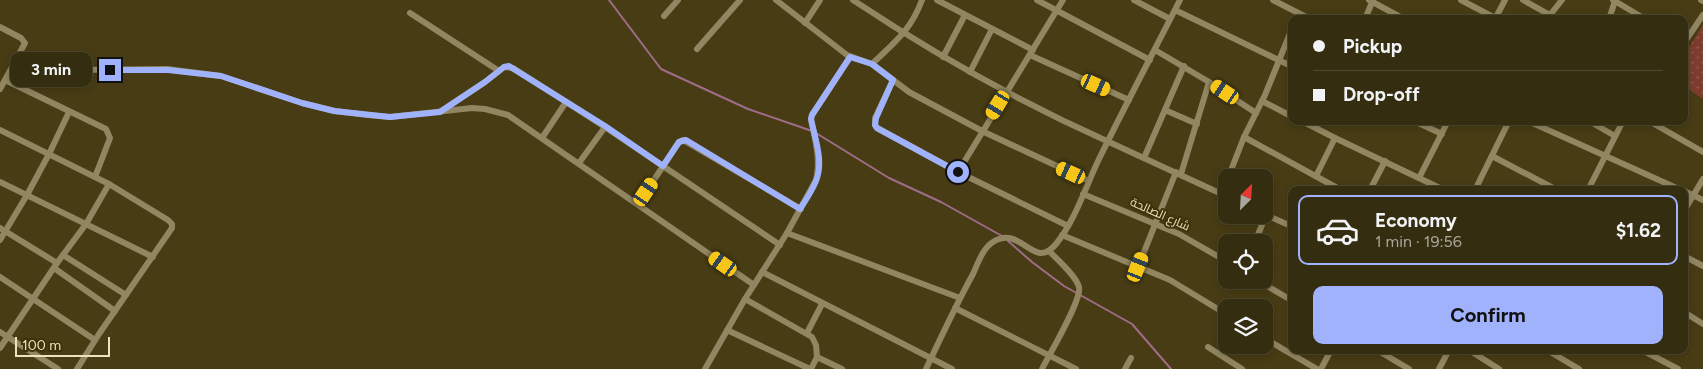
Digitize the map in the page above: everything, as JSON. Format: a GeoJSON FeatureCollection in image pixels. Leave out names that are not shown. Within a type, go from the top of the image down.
{"type":"FeatureCollection","features":[{"type":"Feature","properties":{"kind":"street"},"geometry":{"type":"LineString","coordinates":[[664,16],[678,0]]}},
{"type":"Feature","properties":{"kind":"street"},"geometry":{"type":"LineString","coordinates":[[697,49],[740,0]]}},
{"type":"Feature","properties":{"kind":"street"},"geometry":{"type":"LineString","coordinates":[[776,0],[850,57],[872,64],[909,92],[982,131],[1089,181]]}},
{"type":"Feature","properties":{"kind":"street"},"geometry":{"type":"LineString","coordinates":[[805,23],[820,0]]}},
{"type":"Feature","properties":{"kind":"street"},"geometry":{"type":"LineString","coordinates":[[853,0],[904,34],[1006,92],[1108,142],[1218,192]]}},
{"type":"Feature","properties":{"kind":"street"},"geometry":{"type":"LineString","coordinates":[[872,64],[904,34],[914,20],[922,0]]}},
{"type":"Feature","properties":{"kind":"street"},"geometry":{"type":"LineString","coordinates":[[937,0],[992,29],[1031,53],[1130,100]]}},
{"type":"Feature","properties":{"kind":"street"},"geometry":{"type":"LineString","coordinates":[[1037,0],[1150,60]]}},
{"type":"Feature","properties":{"kind":"street"},"geometry":{"type":"LineString","coordinates":[[958,172],[1064,0]]}},
{"type":"Feature","properties":{"kind":"street"},"geometry":{"type":"LineString","coordinates":[[1134,0],[1170,19]]}},
{"type":"Feature","properties":{"kind":"street"},"geometry":{"type":"LineString","coordinates":[[926,369],[986,249],[994,241],[1000,238],[1013,238],[1043,254],[1049,251],[1062,236],[1180,0]]}},
{"type":"Feature","properties":{"kind":"street"},"geometry":{"type":"LineString","coordinates":[[1273,0],[1296,15]]}},
{"type":"Feature","properties":{"kind":"street"},"geometry":{"type":"LineString","coordinates":[[1461,0],[1490,15]]}},
{"type":"Feature","properties":{"kind":"street"},"geometry":{"type":"LineString","coordinates":[[1498,15],[1505,0]]}},
{"type":"Feature","properties":{"kind":"street"},"geometry":{"type":"LineString","coordinates":[[1523,0],[1550,15],[1562,0]]}},
{"type":"Feature","properties":{"kind":"street"},"geometry":{"type":"LineString","coordinates":[[1366,15],[1371,1],[1397,15]]}},
{"type":"Feature","properties":{"kind":"street"},"geometry":{"type":"LineString","coordinates":[[1610,15],[1614,1],[1638,15]]}},
{"type":"Feature","properties":{"kind":"street"},"geometry":{"type":"LineString","coordinates":[[1175,10],[1288,65]]}},
{"type":"Feature","properties":{"kind":"street"},"geometry":{"type":"LineString","coordinates":[[410,13],[499,71]]}},
{"type":"Feature","properties":{"kind":"street"},"geometry":{"type":"LineString","coordinates":[[943,57],[965,15]]}},
{"type":"Feature","properties":{"kind":"street"},"geometry":{"type":"LineString","coordinates":[[1688,36],[1703,15]]}},
{"type":"Feature","properties":{"kind":"street"},"geometry":{"type":"LineString","coordinates":[[0,27],[24,40],[25,46],[0,89]]}},
{"type":"Feature","properties":{"kind":"street"},"geometry":{"type":"LineString","coordinates":[[970,72],[992,29]]}},
{"type":"Feature","properties":{"kind":"street"},"geometry":{"type":"LineString","coordinates":[[1232,169],[1288,39]]}},
{"type":"Feature","properties":{"kind":"street"},"geometry":{"type":"LineString","coordinates":[[1156,50],[1210,82],[1256,113]]}},
{"type":"Feature","properties":{"kind":"street"},"geometry":{"type":"LineString","coordinates":[[21,53],[47,64],[68,69],[168,70],[221,76],[302,103],[334,111],[390,117],[472,108],[502,113],[515,119],[754,285]]}},
{"type":"Feature","properties":{"kind":"street"},"geometry":{"type":"LineString","coordinates":[[705,369],[726,330],[780,245],[816,180],[819,155],[811,119],[812,115],[850,57]]}},
{"type":"Feature","properties":{"kind":"street"},"geometry":{"type":"LineString","coordinates":[[1144,158],[1184,66]]}},
{"type":"Feature","properties":{"kind":"street"},"geometry":{"type":"LineString","coordinates":[[440,112],[504,67],[513,68],[605,126],[780,245]]}},
{"type":"Feature","properties":{"kind":"street"},"geometry":{"type":"LineString","coordinates":[[5,80],[106,129],[110,138],[95,177]]}},
{"type":"Feature","properties":{"kind":"street"},"geometry":{"type":"LineString","coordinates":[[893,80],[876,118],[875,125],[877,128],[958,172],[1068,226]]}},
{"type":"Feature","properties":{"kind":"street"},"geometry":{"type":"LineString","coordinates":[[1138,267],[1178,173],[1197,124],[1210,82]]}},
{"type":"Feature","properties":{"kind":"street"},"geometry":{"type":"LineString","coordinates":[[1262,101],[1288,114]]}},
{"type":"Feature","properties":{"kind":"street"},"geometry":{"type":"LineString","coordinates":[[542,138],[566,102]]}},
{"type":"Feature","properties":{"kind":"street"},"geometry":{"type":"LineString","coordinates":[[1165,110],[1197,124]]}},
{"type":"Feature","properties":{"kind":"street"},"geometry":{"type":"LineString","coordinates":[[0,240],[3,229],[28,196],[69,112]]}},
{"type":"Feature","properties":{"kind":"street"},"geometry":{"type":"LineString","coordinates":[[1310,125],[1436,186]]}},
{"type":"Feature","properties":{"kind":"street"},"geometry":{"type":"LineString","coordinates":[[1423,125],[1442,134]]}},
{"type":"Feature","properties":{"kind":"street"},"geometry":{"type":"LineString","coordinates":[[1419,178],[1446,125]]}},
{"type":"Feature","properties":{"kind":"street"},"geometry":{"type":"LineString","coordinates":[[1477,186],[1507,125]]}},
{"type":"Feature","properties":{"kind":"street"},"geometry":{"type":"LineString","coordinates":[[1537,125],[1671,186]]}},
{"type":"Feature","properties":{"kind":"street"},"geometry":{"type":"LineString","coordinates":[[1596,125],[1615,136]]}},
{"type":"Feature","properties":{"kind":"street"},"geometry":{"type":"LineString","coordinates":[[1590,186],[1621,125]]}},
{"type":"Feature","properties":{"kind":"street"},"geometry":{"type":"LineString","coordinates":[[1656,125],[1703,152]]}},
{"type":"Feature","properties":{"kind":"street"},"geometry":{"type":"LineString","coordinates":[[579,163],[605,126]]}},
{"type":"Feature","properties":{"kind":"street"},"geometry":{"type":"LineString","coordinates":[[0,130],[109,184],[172,224],[172,228],[77,369]]}},
{"type":"Feature","properties":{"kind":"street"},"geometry":{"type":"LineString","coordinates":[[1244,137],[1333,186]]}},
{"type":"Feature","properties":{"kind":"street"},"geometry":{"type":"LineString","coordinates":[[1316,176],[1335,138]]}},
{"type":"Feature","properties":{"kind":"street"},"geometry":{"type":"LineString","coordinates":[[638,204],[679,142],[686,140],[800,209]]}},
{"type":"Feature","properties":{"kind":"street"},"geometry":{"type":"LineString","coordinates":[[1492,156],[1549,186]]}},
{"type":"Feature","properties":{"kind":"street"},"geometry":{"type":"LineString","coordinates":[[1372,186],[1385,161]]}},
{"type":"Feature","properties":{"kind":"street"},"geometry":{"type":"LineString","coordinates":[[1688,205],[1703,179]]}},
{"type":"Feature","properties":{"kind":"street"},"geometry":{"type":"LineString","coordinates":[[0,182],[153,257]]}},
{"type":"Feature","properties":{"kind":"street"},"geometry":{"type":"LineString","coordinates":[[0,348],[55,266],[86,224],[109,184]]}},
{"type":"Feature","properties":{"kind":"street"},"geometry":{"type":"LineString","coordinates":[[1688,193],[1703,200]]}},
{"type":"Feature","properties":{"kind":"street","name":"شارع الصالحة"},"geometry":{"type":"LineString","coordinates":[[1083,194],[1191,240],[1218,256]]}},
{"type":"Feature","properties":{"kind":"street"},"geometry":{"type":"LineString","coordinates":[[1273,218],[1288,225]]}},
{"type":"Feature","properties":{"kind":"street"},"geometry":{"type":"LineString","coordinates":[[3,229],[115,311]]}},
{"type":"Feature","properties":{"kind":"street"},"geometry":{"type":"LineString","coordinates":[[787,233],[960,298]]}},
{"type":"Feature","properties":{"kind":"street"},"geometry":{"type":"LineString","coordinates":[[1062,236],[1181,286],[1218,309]]}},
{"type":"Feature","properties":{"kind":"street"},"geometry":{"type":"LineString","coordinates":[[1042,369],[1080,292],[1076,281],[1049,251]]}},
{"type":"Feature","properties":{"kind":"street"},"geometry":{"type":"LineString","coordinates":[[63,255],[126,295]]}},
{"type":"Feature","properties":{"kind":"street"},"geometry":{"type":"LineString","coordinates":[[1688,258],[1703,266]]}},
{"type":"Feature","properties":{"kind":"street"},"geometry":{"type":"LineString","coordinates":[[762,272],[952,369]]}},
{"type":"Feature","properties":{"kind":"street"},"geometry":{"type":"LineString","coordinates":[[0,277],[95,340]]}},
{"type":"Feature","properties":{"kind":"street"},"geometry":{"type":"LineString","coordinates":[[1273,289],[1288,298]]}},
{"type":"Feature","properties":{"kind":"street"},"geometry":{"type":"LineString","coordinates":[[726,330],[810,369],[817,357],[814,340],[807,333],[745,299]]}},
{"type":"Feature","properties":{"kind":"street"},"geometry":{"type":"LineString","coordinates":[[807,333],[822,304]]}},
{"type":"Feature","properties":{"kind":"street"},"geometry":{"type":"LineString","coordinates":[[955,308],[1050,354],[1076,369]]}},
{"type":"Feature","properties":{"kind":"street"},"geometry":{"type":"LineString","coordinates":[[1688,315],[1703,324]]}},
{"type":"Feature","properties":{"kind":"street"},"geometry":{"type":"LineString","coordinates":[[0,332],[58,369]]}},
{"type":"Feature","properties":{"kind":"street"},"geometry":{"type":"LineString","coordinates":[[1273,343],[1288,352]]}},
{"type":"Feature","properties":{"kind":"street"},"geometry":{"type":"LineString","coordinates":[[1208,347],[1242,369]]}},
{"type":"Feature","properties":{"kind":"street"},"geometry":{"type":"LineString","coordinates":[[1291,354],[1317,369]]}},
{"type":"Feature","properties":{"kind":"street"},"geometry":{"type":"LineString","coordinates":[[1321,369],[1329,354]]}},
{"type":"Feature","properties":{"kind":"street"},"geometry":{"type":"LineString","coordinates":[[1384,354],[1409,369]]}},
{"type":"Feature","properties":{"kind":"street"},"geometry":{"type":"LineString","coordinates":[[1439,369],[1447,354]]}},
{"type":"Feature","properties":{"kind":"street"},"geometry":{"type":"LineString","coordinates":[[1475,354],[1499,369]]}},
{"type":"Feature","properties":{"kind":"street"},"geometry":{"type":"LineString","coordinates":[[1554,354],[1579,369]]}},
{"type":"Feature","properties":{"kind":"street"},"geometry":{"type":"LineString","coordinates":[[1650,354],[1678,369]]}},
{"type":"Feature","properties":{"kind":"street"},"geometry":{"type":"LineString","coordinates":[[817,357],[842,369]]}},
{"type":"Feature","properties":{"kind":"street"},"geometry":{"type":"LineString","coordinates":[[1125,369],[1131,358]]}},
{"type":"Feature","properties":{"kind":"shaded area"},"geometry":{"type":"Polygon","coordinates":[[[1703,25],[1703,99],[1688,89],[1688,49],[1703,25]]]}},
{"type":"Feature","properties":{"kind":"waterway"},"geometry":{"type":"LineString","coordinates":[[609,0],[661,69],[748,109],[812,131]]}},
{"type":"Feature","properties":{"kind":"waterway"},"geometry":{"type":"LineString","coordinates":[[816,133],[889,178],[941,202],[1002,236]]}},
{"type":"Feature","properties":{"kind":"waterway"},"geometry":{"type":"LineString","coordinates":[[1008,241],[1064,286],[1132,324],[1171,369]]}},
{"type":"Feature","properties":{"kind":"route"},"geometry":{"type":"LineString","coordinates":[[110,70],[168,70],[221,76],[302,103],[334,111],[390,117],[440,112],[504,67],[509,66],[605,126],[663,166],[679,142],[686,140],[800,209],[816,180],[819,166],[819,155],[811,119],[813,111],[850,57],[872,64],[893,80],[876,118],[875,125],[877,128],[958,172]]}}]}
